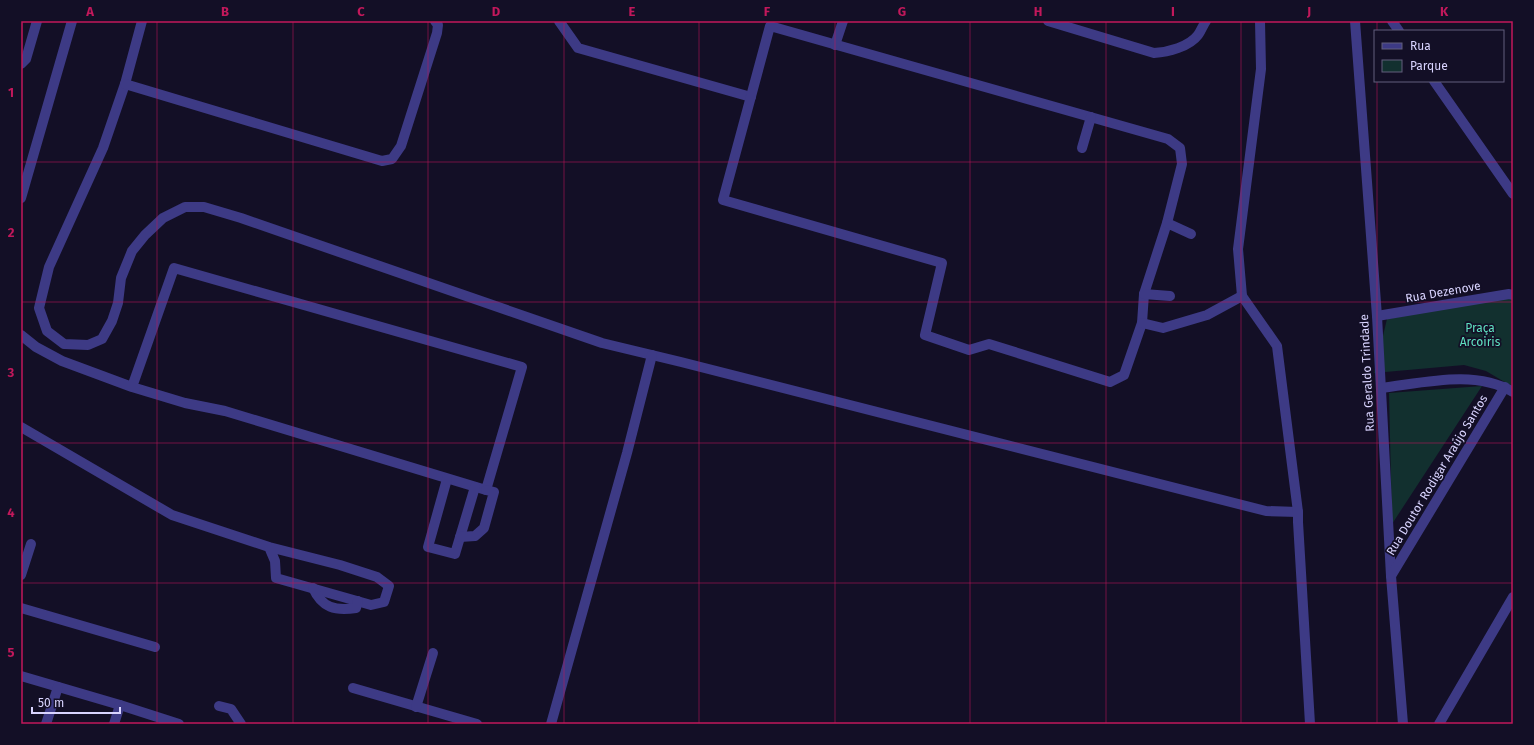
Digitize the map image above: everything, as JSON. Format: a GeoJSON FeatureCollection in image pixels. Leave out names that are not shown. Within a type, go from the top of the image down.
{"type":"FeatureCollection","features":[{"type":"Feature","properties":{"kind":"street"},"geometry":{"type":"LineString","coordinates":[[21,64],[26,59],[37,21]]}},
{"type":"Feature","properties":{"kind":"street"},"geometry":{"type":"LineString","coordinates":[[21,198],[72,21]]}},
{"type":"Feature","properties":{"kind":"street"},"geometry":{"type":"LineString","coordinates":[[142,21],[125,84],[103,148],[49,267],[39,308],[47,332],[64,344],[88,345],[102,339],[112,322],[118,303],[121,278],[132,251],[145,235],[163,218],[185,207],[204,208],[241,218],[602,343],[1266,511],[1298,512]]}},
{"type":"Feature","properties":{"kind":"street"},"geometry":{"type":"LineString","coordinates":[[125,84],[382,161],[392,159],[401,146],[437,33],[438,25],[435,21]]}},
{"type":"Feature","properties":{"kind":"street"},"geometry":{"type":"LineString","coordinates":[[559,21],[578,48],[751,97]]}},
{"type":"Feature","properties":{"kind":"street"},"geometry":{"type":"LineString","coordinates":[[835,45],[843,21]]}},
{"type":"Feature","properties":{"kind":"street"},"geometry":{"type":"LineString","coordinates":[[1048,21],[1154,53],[1165,52],[1189,43],[1198,35],[1206,21]]}},
{"type":"Feature","properties":{"kind":"street"},"geometry":{"type":"LineString","coordinates":[[1260,21],[1260,69],[1238,249],[1242,296],[1277,346],[1298,512],[1310,724]]}},
{"type":"Feature","properties":{"kind":"street","name":"Rua Geraldo Trindade"},"geometry":{"type":"LineString","coordinates":[[1355,21],[1378,316],[1391,576],[1403,724]]}},
{"type":"Feature","properties":{"kind":"street"},"geometry":{"type":"LineString","coordinates":[[1392,21],[1398,30]]}},
{"type":"Feature","properties":{"kind":"street"},"geometry":{"type":"LineString","coordinates":[[770,24],[835,45],[1168,139],[1180,148],[1182,164],[1168,223],[1144,294],[1142,323],[1124,375],[1110,382],[989,344],[969,350],[925,335],[942,263],[723,200],[751,97],[770,24]]}},
{"type":"Feature","properties":{"kind":"street"},"geometry":{"type":"LineString","coordinates":[[1435,82],[1513,194]]}},
{"type":"Feature","properties":{"kind":"street"},"geometry":{"type":"LineString","coordinates":[[1082,148],[1091,117]]}},
{"type":"Feature","properties":{"kind":"street"},"geometry":{"type":"LineString","coordinates":[[1168,223],[1191,234]]}},
{"type":"Feature","properties":{"kind":"street"},"geometry":{"type":"LineString","coordinates":[[132,387],[174,268],[522,368],[486,490]]}},
{"type":"Feature","properties":{"kind":"street"},"geometry":{"type":"LineString","coordinates":[[1144,294],[1170,296]]}},
{"type":"Feature","properties":{"kind":"street","name":"Rua Dezenove"},"geometry":{"type":"LineString","coordinates":[[1378,316],[1509,294],[1513,295]]}},
{"type":"Feature","properties":{"kind":"street"},"geometry":{"type":"LineString","coordinates":[[1142,323],[1163,328],[1207,316],[1242,296]]}},
{"type":"Feature","properties":{"kind":"street"},"geometry":{"type":"LineString","coordinates":[[21,335],[36,347],[62,361],[132,387],[185,403],[225,411],[494,492],[484,528],[475,536],[460,537]]}},
{"type":"Feature","properties":{"kind":"street"},"geometry":{"type":"LineString","coordinates":[[551,724],[627,453],[652,355]]}},
{"type":"Feature","properties":{"kind":"street"},"geometry":{"type":"LineString","coordinates":[[1381,388],[1461,379],[1484,380],[1509,390]]}},
{"type":"Feature","properties":{"kind":"street","name":"Rua Doutor Rodigar Araújo Santos"},"geometry":{"type":"LineString","coordinates":[[1391,576],[1509,390]]}},
{"type":"Feature","properties":{"kind":"street"},"geometry":{"type":"LineString","coordinates":[[21,427],[172,515],[269,547],[340,565],[377,577],[389,586],[384,602],[372,605],[276,578],[275,561],[269,547]]}},
{"type":"Feature","properties":{"kind":"street"},"geometry":{"type":"LineString","coordinates":[[447,478],[427,546],[441,551],[455,554],[475,487]]}},
{"type":"Feature","properties":{"kind":"street"},"geometry":{"type":"LineString","coordinates":[[21,575],[31,544]]}},
{"type":"Feature","properties":{"kind":"street"},"geometry":{"type":"LineString","coordinates":[[1439,724],[1513,596]]}},
{"type":"Feature","properties":{"kind":"street"},"geometry":{"type":"LineString","coordinates":[[21,608],[154,647]]}},
{"type":"Feature","properties":{"kind":"street"},"geometry":{"type":"LineString","coordinates":[[416,707],[433,653]]}},
{"type":"Feature","properties":{"kind":"street"},"geometry":{"type":"LineString","coordinates":[[21,676],[179,724]]}},
{"type":"Feature","properties":{"kind":"street"},"geometry":{"type":"LineString","coordinates":[[46,724],[58,687]]}},
{"type":"Feature","properties":{"kind":"street"},"geometry":{"type":"LineString","coordinates":[[353,688],[477,724]]}},
{"type":"Feature","properties":{"kind":"street"},"geometry":{"type":"LineString","coordinates":[[114,724],[120,705]]}},
{"type":"Feature","properties":{"kind":"street"},"geometry":{"type":"LineString","coordinates":[[219,706],[231,709],[241,724]]}},
{"type":"Feature","properties":{"kind":"green space","name":"Praça Arcoiris"},"geometry":{"type":"Polygon","coordinates":[[[1492,299],[1511,299],[1513,302],[1513,387],[1486,371],[1464,365],[1374,373],[1387,319],[1492,299]]]}},
{"type":"Feature","properties":{"kind":"green space"},"geometry":{"type":"Polygon","coordinates":[[[1482,386],[1392,524],[1389,393],[1482,386]]]}}]}
